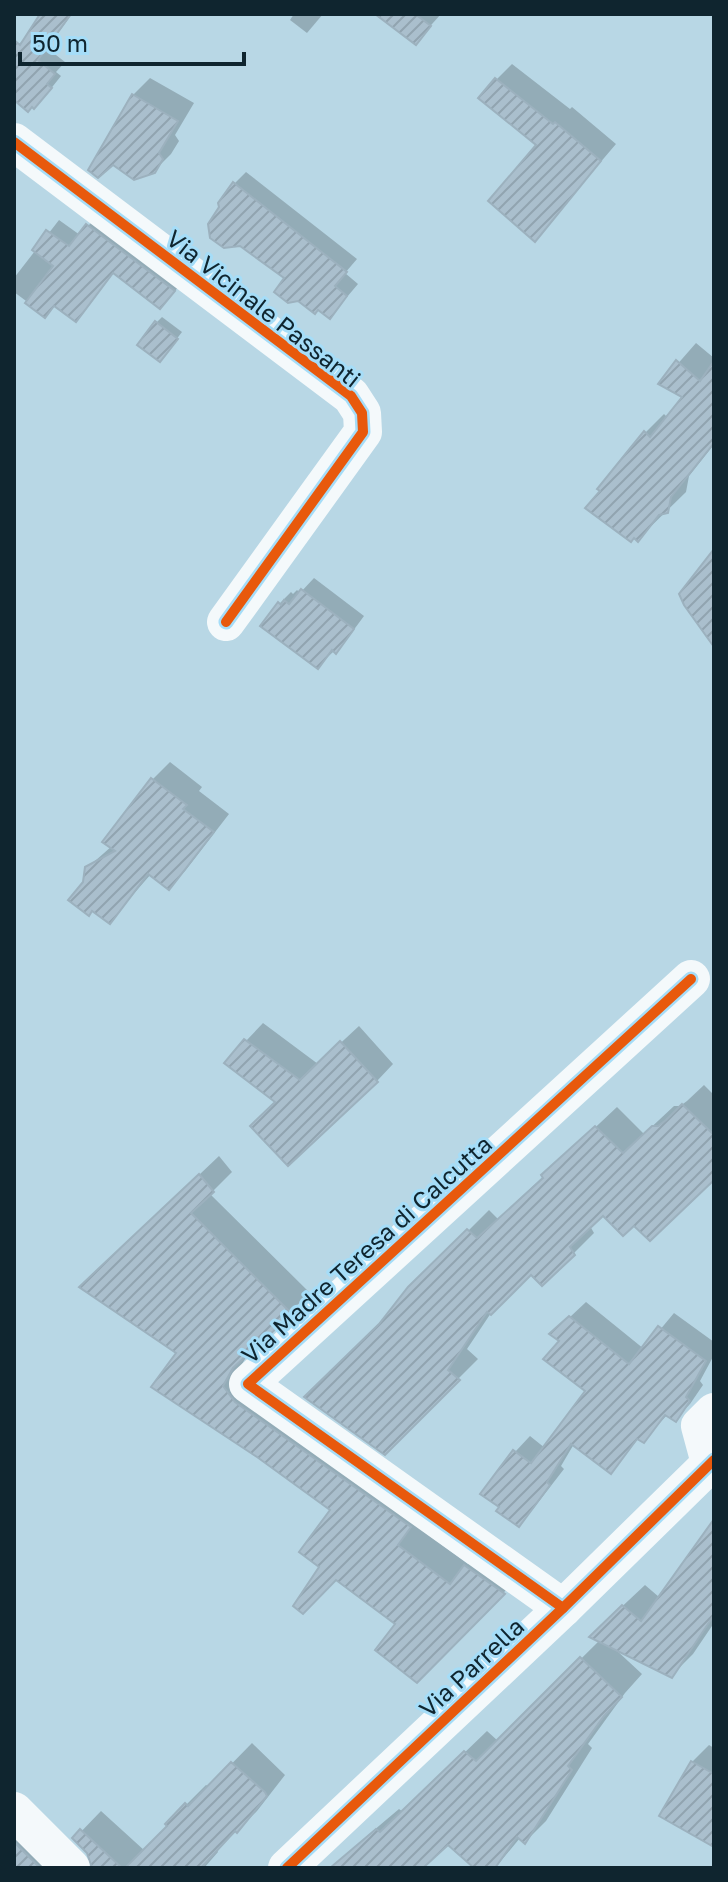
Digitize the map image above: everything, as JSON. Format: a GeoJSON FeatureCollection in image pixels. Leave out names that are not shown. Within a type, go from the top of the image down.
{"type":"FeatureCollection","features":[{"type":"Feature","properties":{"kind":"street","name":"Via Vicinale Passanti"},"geometry":{"type":"LineString","coordinates":[[14,142],[351,396],[362,413],[363,432],[226,622]]}},
{"type":"Feature","properties":{"kind":"street","name":"Via Madre Teresa di Calcutta"},"geometry":{"type":"LineString","coordinates":[[563,1608],[248,1384],[691,979]]}},
{"type":"Feature","properties":{"kind":"street"},"geometry":{"type":"LineString","coordinates":[[712,1462],[700,1426],[714,1412]]}},
{"type":"Feature","properties":{"kind":"street","name":"Via Parrella"},"geometry":{"type":"LineString","coordinates":[[287,1868],[563,1608],[712,1462]]}},
{"type":"Feature","properties":{"kind":"street"},"geometry":{"type":"LineString","coordinates":[[14,1811],[71,1868]]}},
{"type":"Feature","properties":{"kind":"building"},"geometry":{"type":"Polygon","coordinates":[[[40,14],[71,14],[38,60],[55,74],[47,84],[52,88],[28,112],[14,100],[14,40],[20,45],[40,14]]]}},
{"type":"Feature","properties":{"kind":"building"},"geometry":{"type":"Polygon","coordinates":[[[375,14],[415,14],[431,26],[416,45],[375,14]]]}},
{"type":"Feature","properties":{"kind":"building"},"geometry":{"type":"Polygon","coordinates":[[[495,78],[601,161],[535,242],[488,201],[536,145],[478,98],[495,78]]]}},
{"type":"Feature","properties":{"kind":"building"},"geometry":{"type":"Polygon","coordinates":[[[132,94],[178,121],[159,153],[163,159],[155,173],[134,180],[113,165],[98,178],[88,170],[132,94]]]}},
{"type":"Feature","properties":{"kind":"building"},"geometry":{"type":"Polygon","coordinates":[[[233,182],[347,272],[335,286],[347,296],[330,319],[318,310],[315,314],[298,301],[288,303],[274,292],[284,278],[240,246],[224,248],[210,238],[208,224],[233,182]]]}},
{"type":"Feature","properties":{"kind":"building"},"geometry":{"type":"Polygon","coordinates":[[[86,224],[175,291],[160,309],[113,273],[76,322],[54,306],[45,318],[25,303],[53,266],[32,250],[46,230],[69,246],[86,224]]]}},
{"type":"Feature","properties":{"kind":"building"},"geometry":{"type":"Polygon","coordinates":[[[155,321],[178,339],[160,362],[137,345],[155,321]]]}},
{"type":"Feature","properties":{"kind":"building"},"geometry":{"type":"Polygon","coordinates":[[[676,360],[700,381],[714,361],[714,443],[671,497],[668,513],[659,515],[638,542],[634,538],[631,542],[585,508],[644,431],[650,437],[682,397],[658,384],[676,360]]]}},
{"type":"Feature","properties":{"kind":"building"},"geometry":{"type":"Polygon","coordinates":[[[714,549],[714,647],[679,594],[714,549]]]}},
{"type":"Feature","properties":{"kind":"building"},"geometry":{"type":"Polygon","coordinates":[[[301,589],[354,629],[336,654],[332,650],[318,669],[260,626],[278,602],[281,605],[284,600],[289,604],[301,589]]]}},
{"type":"Feature","properties":{"kind":"building"},"geometry":{"type":"Polygon","coordinates":[[[151,778],[187,805],[183,809],[214,832],[169,890],[148,874],[110,924],[92,911],[89,916],[68,900],[83,882],[85,867],[115,851],[102,842],[151,778]]]}},
{"type":"Feature","properties":{"kind":"building"},"geometry":{"type":"Polygon","coordinates":[[[244,1039],[300,1080],[340,1041],[378,1082],[288,1166],[250,1126],[275,1102],[224,1063],[244,1039]]]}},
{"type":"Feature","properties":{"kind":"building"},"geometry":{"type":"Polygon","coordinates":[[[682,1104],[714,1135],[714,1180],[650,1241],[634,1226],[623,1236],[603,1216],[570,1247],[575,1255],[542,1286],[531,1275],[491,1315],[487,1312],[448,1370],[460,1380],[385,1455],[304,1397],[379,1324],[408,1287],[467,1229],[477,1238],[595,1126],[623,1153],[682,1104]]]}},
{"type":"Feature","properties":{"kind":"building"},"geometry":{"type":"Polygon","coordinates":[[[199,1174],[214,1192],[191,1213],[292,1314],[233,1368],[223,1386],[235,1402],[411,1527],[398,1545],[450,1584],[464,1565],[505,1594],[417,1683],[375,1650],[395,1624],[336,1580],[303,1614],[293,1606],[319,1567],[299,1552],[330,1510],[151,1387],[176,1353],[79,1287],[199,1174]]]}},
{"type":"Feature","properties":{"kind":"building"},"geometry":{"type":"Polygon","coordinates":[[[569,1316],[629,1364],[658,1326],[706,1361],[686,1397],[690,1401],[676,1422],[665,1415],[644,1443],[637,1439],[611,1474],[571,1444],[547,1482],[550,1485],[519,1527],[496,1511],[499,1507],[480,1494],[513,1450],[531,1463],[585,1391],[543,1359],[559,1341],[549,1334],[569,1316]]]}},
{"type":"Feature","properties":{"kind":"building"},"geometry":{"type":"Polygon","coordinates":[[[714,1519],[714,1615],[672,1678],[589,1637],[622,1605],[641,1621],[714,1519]]]}},
{"type":"Feature","properties":{"kind":"building"},"geometry":{"type":"Polygon","coordinates":[[[580,1657],[622,1697],[604,1716],[568,1766],[572,1770],[525,1844],[517,1837],[495,1868],[474,1868],[448,1845],[423,1868],[330,1868],[376,1829],[380,1832],[464,1751],[476,1761],[580,1657]]]}},
{"type":"Feature","properties":{"kind":"building"},"geometry":{"type":"Polygon","coordinates":[[[691,1761],[714,1774],[714,1847],[659,1816],[691,1761]]]}},
{"type":"Feature","properties":{"kind":"building"},"geometry":{"type":"Polygon","coordinates":[[[231,1762],[267,1796],[237,1833],[235,1831],[201,1868],[125,1868],[185,1803],[188,1806],[231,1762]]]}},
{"type":"Feature","properties":{"kind":"building"},"geometry":{"type":"Polygon","coordinates":[[[80,1829],[122,1868],[92,1868],[87,1853],[72,1838],[80,1829]]]}},
{"type":"Feature","properties":{"kind":"building"},"geometry":{"type":"Polygon","coordinates":[[[14,1842],[40,1868],[14,1868],[14,1842]]]}},
{"type":"Feature","properties":{"kind":"cycle path"},"geometry":{"type":"LineString","coordinates":[[14,142],[351,396],[362,413],[363,432],[226,622]]}},
{"type":"Feature","properties":{"kind":"cycle path"},"geometry":{"type":"LineString","coordinates":[[563,1608],[248,1384],[691,979]]}},
{"type":"Feature","properties":{"kind":"cycle path"},"geometry":{"type":"LineString","coordinates":[[287,1868],[563,1608],[714,1460]]}}]}
